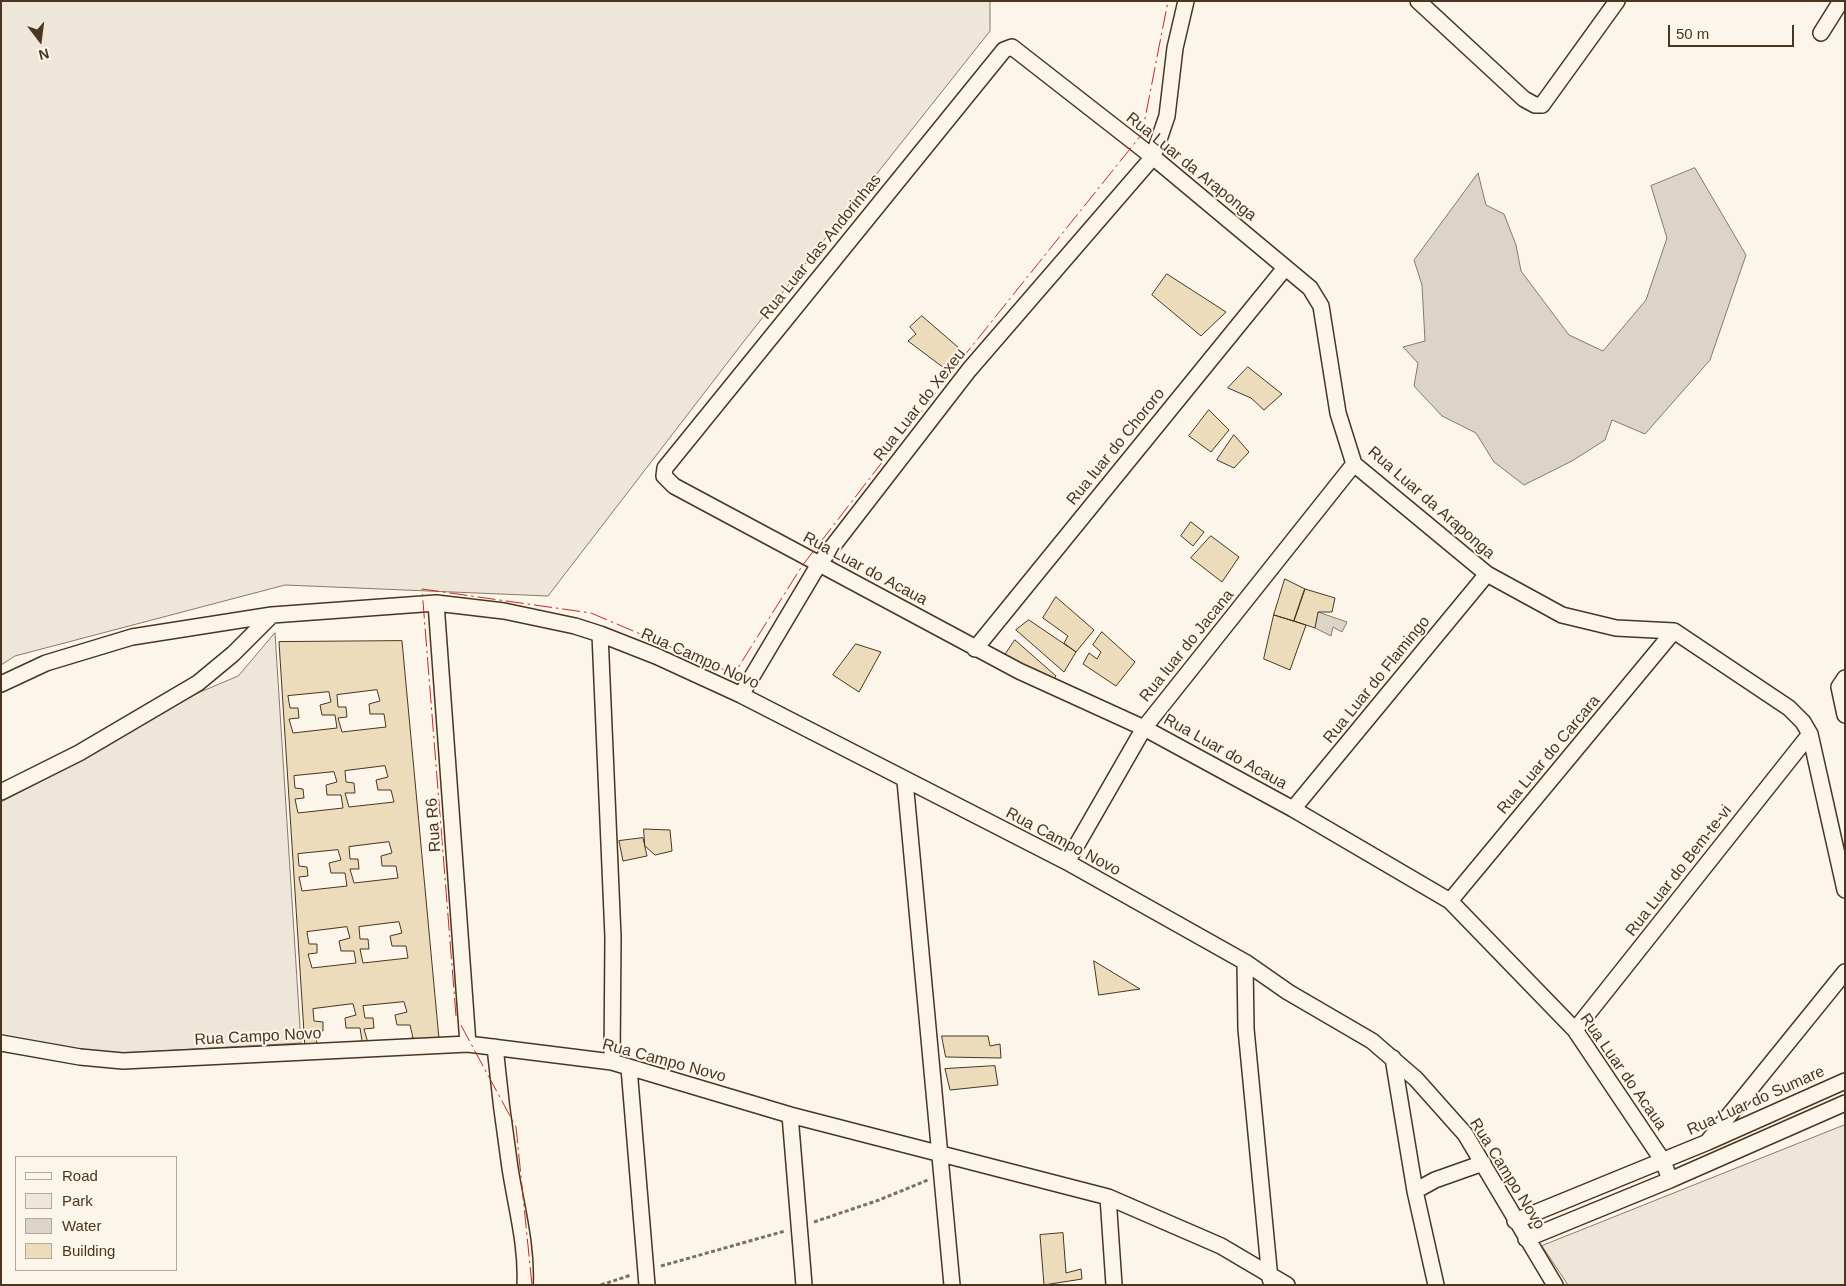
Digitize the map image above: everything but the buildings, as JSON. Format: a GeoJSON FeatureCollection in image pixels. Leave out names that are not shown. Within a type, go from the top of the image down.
{"type":"FeatureCollection","features":[{"type":"Feature","properties":{"kind":"street"},"geometry":{"type":"LineString","coordinates":[[1153,157],[1166,116],[1175,48],[1186,1]]}},
{"type":"Feature","properties":{"kind":"street"},"geometry":{"type":"LineString","coordinates":[[1418,1],[1524,99],[1535,105],[1542,105],[1617,1]]}},
{"type":"Feature","properties":{"kind":"street"},"geometry":{"type":"LineString","coordinates":[[1821,33],[1841,1]]}},
{"type":"Feature","properties":{"kind":"street","name":"Rua Luar da Araponga"},"geometry":{"type":"LineString","coordinates":[[1012,47],[1153,157],[1310,288],[1322,306],[1338,414],[1354,464],[1487,574],[1562,615],[1616,628],[1674,630]]}},
{"type":"Feature","properties":{"kind":"street","name":"Rua Luar das Andorinhas"},"geometry":{"type":"LineString","coordinates":[[664,476],[665,468],[673,456],[1004,50],[1012,47]]}},
{"type":"Feature","properties":{"kind":"street","name":"Rua Luar do Xexeu"},"geometry":{"type":"LineString","coordinates":[[742,695],[819,564],[969,370],[1153,157]]}},
{"type":"Feature","properties":{"kind":"street","name":"Rua luar do Chororo"},"geometry":{"type":"LineString","coordinates":[[975,649],[1285,268]]}},
{"type":"Feature","properties":{"kind":"street","name":"Rua luar do Jacana"},"geometry":{"type":"LineString","coordinates":[[1067,862],[1144,728],[1354,464]]}},
{"type":"Feature","properties":{"kind":"street","name":"Rua Luar do Acaua"},"geometry":{"type":"LineString","coordinates":[[664,476],[674,486],[975,649],[1058,691],[1144,728],[1293,809],[1450,901],[1576,1030],[1663,1161],[1670,1180]]}},
{"type":"Feature","properties":{"kind":"street","name":"Rua Luar do Flamingo"},"geometry":{"type":"LineString","coordinates":[[1293,809],[1487,574]]}},
{"type":"Feature","properties":{"kind":"street","name":"Rua Campo Novo"},"geometry":{"type":"LineString","coordinates":[[1,684],[46,663],[132,637],[272,615],[436,603],[504,611],[575,626],[600,634],[656,656],[742,695],[904,781],[1067,862],[1245,962],[1288,992],[1372,1041],[1416,1079],[1465,1134],[1515,1221],[1555,1285]]}},
{"type":"Feature","properties":{"kind":"street","name":"Rua R6"},"geometry":{"type":"LineString","coordinates":[[436,603],[468,1044]]}},
{"type":"Feature","properties":{"kind":"street"},"geometry":{"type":"LineString","coordinates":[[1,792],[79,753],[198,683],[233,654],[272,615]]}},
{"type":"Feature","properties":{"kind":"street"},"geometry":{"type":"LineString","coordinates":[[1674,630],[1789,708],[1804,722],[1810,734],[1845,890]]}},
{"type":"Feature","properties":{"kind":"street","name":"Rua Luar do Carcara"},"geometry":{"type":"LineString","coordinates":[[1450,901],[1674,630]]}},
{"type":"Feature","properties":{"kind":"street"},"geometry":{"type":"LineString","coordinates":[[600,634],[613,937],[612,1062]]}},
{"type":"Feature","properties":{"kind":"street"},"geometry":{"type":"LineString","coordinates":[[1843,685],[1845,715]]}},
{"type":"Feature","properties":{"kind":"street","name":"Rua Luar do Bem-te-vi"},"geometry":{"type":"LineString","coordinates":[[1576,1030],[1810,734]]}},
{"type":"Feature","properties":{"kind":"street"},"geometry":{"type":"LineString","coordinates":[[904,781],[952,1285]]}},
{"type":"Feature","properties":{"kind":"street"},"geometry":{"type":"LineString","coordinates":[[1245,962],[1246,1029],[1270,1279]]}},
{"type":"Feature","properties":{"kind":"street"},"geometry":{"type":"LineString","coordinates":[[1716,1160],[1708,1142],[1845,972]]}},
{"type":"Feature","properties":{"kind":"street","name":"Rua Campo Novo"},"geometry":{"type":"LineString","coordinates":[[1,1043],[80,1057],[123,1061],[468,1044],[612,1062],[790,1115],[1108,1197],[1221,1246],[1270,1279],[1287,1285]]}},
{"type":"Feature","properties":{"kind":"street"},"geometry":{"type":"LineString","coordinates":[[495,1047],[510,1169],[523,1236],[526,1262],[525,1285]]}},
{"type":"Feature","properties":{"kind":"street"},"geometry":{"type":"LineString","coordinates":[[1393,1058],[1415,1191],[1436,1285]]}},
{"type":"Feature","properties":{"kind":"street"},"geometry":{"type":"LineString","coordinates":[[629,1068],[647,1278]]}},
{"type":"Feature","properties":{"kind":"street","name":"Rua Luar do Sumare"},"geometry":{"type":"LineString","coordinates":[[1515,1221],[1708,1142],[1845,1081]]}},
{"type":"Feature","properties":{"kind":"street"},"geometry":{"type":"LineString","coordinates":[[1526,1239],[1670,1180],[1845,1103]]}},
{"type":"Feature","properties":{"kind":"street"},"geometry":{"type":"LineString","coordinates":[[790,1115],[804,1285]]}},
{"type":"Feature","properties":{"kind":"street"},"geometry":{"type":"LineString","coordinates":[[1415,1191],[1435,1180],[1483,1163]]}},
{"type":"Feature","properties":{"kind":"street"},"geometry":{"type":"LineString","coordinates":[[1108,1197],[1114,1285]]}},
{"type":"Feature","properties":{"kind":"path"},"geometry":{"type":"LineString","coordinates":[[601,1285],[647,1278],[879,1200],[942,1173]]}},
{"type":"Feature","properties":{"kind":"green space"},"geometry":{"type":"Polygon","coordinates":[[[1,1],[990,1],[990,31],[748,336],[548,596],[285,585],[15,656],[1,665],[1,1]]]}},
{"type":"Feature","properties":{"kind":"green space"},"geometry":{"type":"Polygon","coordinates":[[[275,633],[301,1043],[124,1053],[65,1048],[1,1035],[1,802],[86,758],[148,719],[198,693],[238,676],[275,633]]]}},
{"type":"Feature","properties":{"kind":"green space"},"geometry":{"type":"Polygon","coordinates":[[[1845,1125],[1845,1285],[1568,1285],[1542,1246],[1845,1125]]]}},
{"type":"Feature","properties":{"kind":"water"},"geometry":{"type":"Polygon","coordinates":[[[1695,168],[1746,255],[1710,360],[1645,434],[1612,420],[1605,440],[1572,461],[1524,485],[1494,462],[1476,433],[1442,416],[1414,386],[1418,363],[1403,347],[1425,341],[1422,285],[1414,260],[1478,173],[1486,205],[1504,214],[1516,245],[1521,271],[1569,335],[1603,351],[1646,300],[1667,238],[1651,186],[1695,168]]]}},
{"type":"Feature","properties":{"kind":"water"},"geometry":{"type":"Polygon","coordinates":[[[1318,612],[1347,622],[1342,632],[1333,627],[1331,636],[1315,628],[1318,612]]]}},
{"type":"Feature","properties":{"kind":"power"},"geometry":{"type":"LineString","coordinates":[[532,1285],[516,1127],[456,1016],[422,589],[591,613],[734,674],[802,566],[968,351],[1142,134],[1168,1]]}}]}
